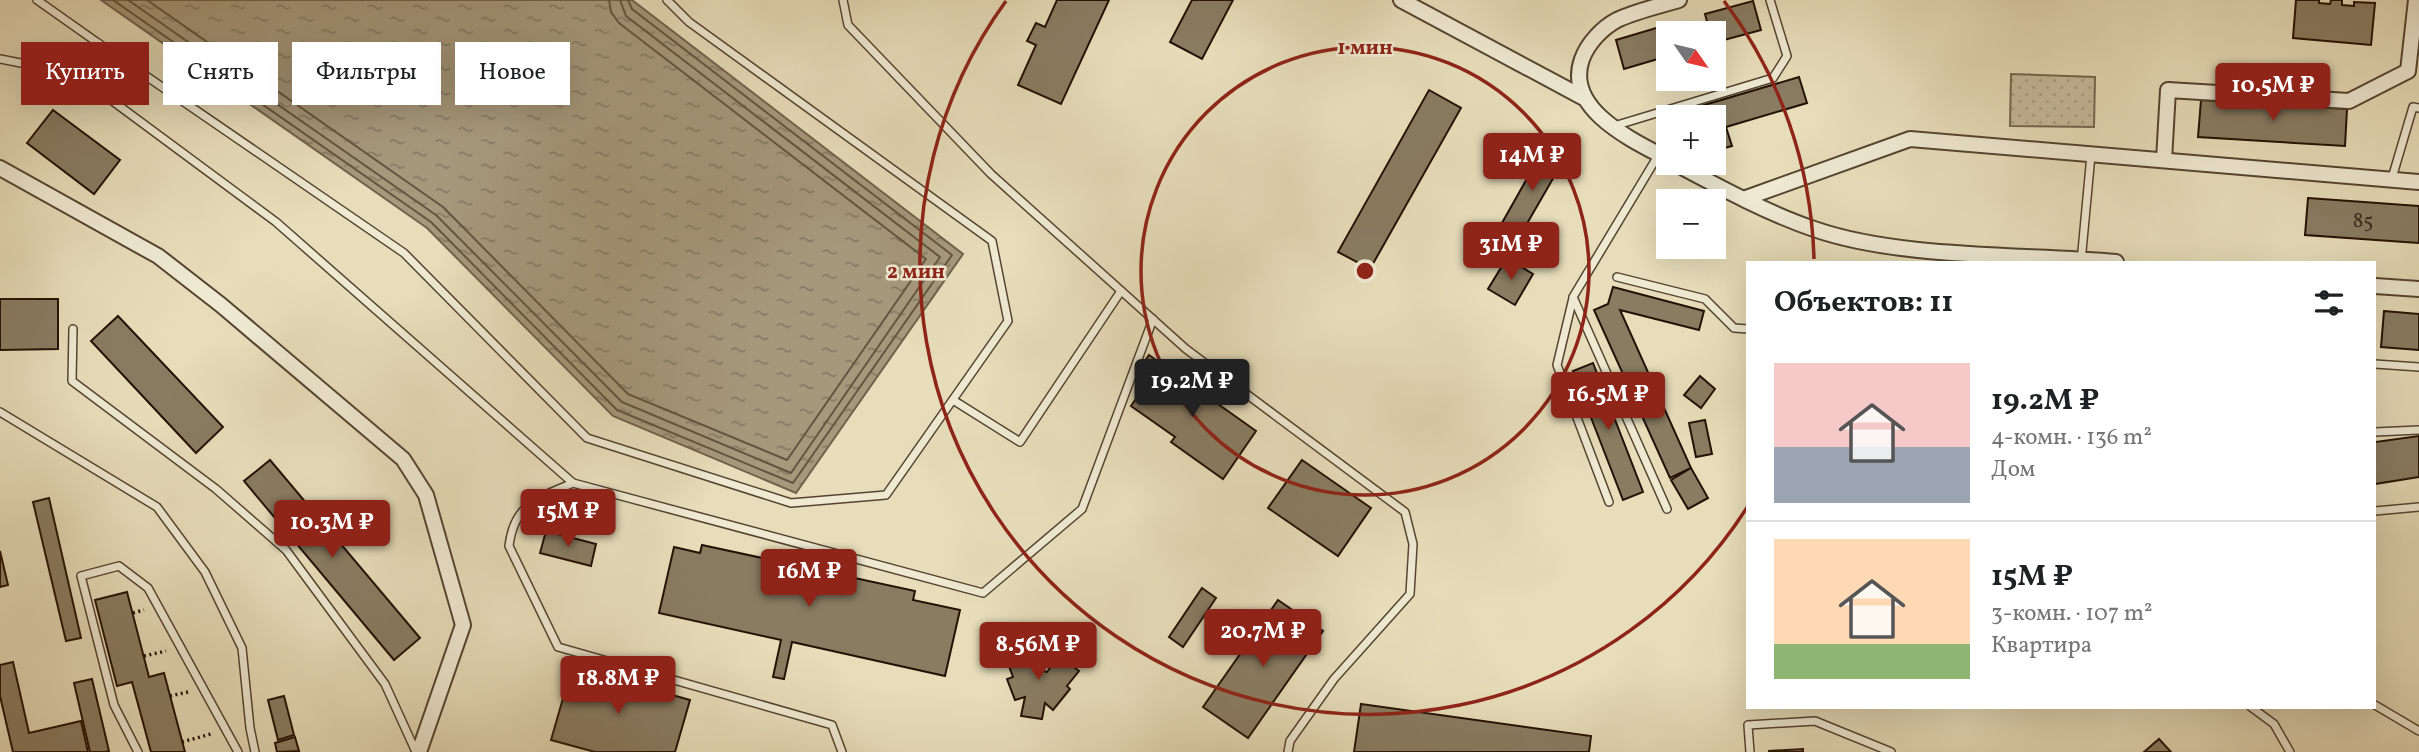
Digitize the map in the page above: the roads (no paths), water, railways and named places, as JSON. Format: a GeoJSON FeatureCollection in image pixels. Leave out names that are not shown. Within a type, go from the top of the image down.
{"type":"FeatureCollection","features":[{"type":"Feature","properties":{"kind":"street"},"geometry":{"type":"LineString","coordinates":[[1401,0],[1584,98],[1614,126],[1656,153]]}},
{"type":"Feature","properties":{"kind":"street"},"geometry":{"type":"LineString","coordinates":[[1584,98],[1579,90],[1579,69],[1585,52],[1598,34],[1617,20],[1679,0]]}},
{"type":"Feature","properties":{"kind":"street"},"geometry":{"type":"LineString","coordinates":[[2164,160],[2168,90],[2350,101],[2413,71],[2416,0]]}},
{"type":"Feature","properties":{"kind":"street"},"geometry":{"type":"LineString","coordinates":[[1746,198],[1910,139],[2419,181]]}},
{"type":"Feature","properties":{"kind":"street"},"geometry":{"type":"LineString","coordinates":[[0,168],[158,256],[242,322],[403,459],[426,495],[463,625],[417,752]]}},
{"type":"Feature","properties":{"kind":"street"},"geometry":{"type":"LineString","coordinates":[[1699,175],[1814,229],[1849,238],[1908,248],[2081,261]]}},
{"type":"Feature","properties":{"kind":"street"},"geometry":{"type":"LineString","coordinates":[[2376,286],[2419,289]]}},
{"type":"Feature","properties":{"kind":"lane"},"geometry":{"type":"LineString","coordinates":[[37,0],[97,42]]}},
{"type":"Feature","properties":{"kind":"lane"},"geometry":{"type":"LineString","coordinates":[[149,78],[404,253],[587,438],[791,503],[886,495],[1008,321],[992,241],[689,22],[667,0]]}},
{"type":"Feature","properties":{"kind":"lane"},"geometry":{"type":"LineString","coordinates":[[843,0],[848,25],[991,174],[1186,349],[1405,512],[1413,544],[1410,594],[1334,680],[1290,741],[1288,752]]}},
{"type":"Feature","properties":{"kind":"lane"},"geometry":{"type":"LineString","coordinates":[[1614,126],[1773,78],[1787,56],[1770,0]]}},
{"type":"Feature","properties":{"kind":"lane"},"geometry":{"type":"LineString","coordinates":[[0,59],[21,63]]}},
{"type":"Feature","properties":{"kind":"lane"},"geometry":{"type":"LineString","coordinates":[[118,105],[276,222],[573,483],[983,593],[1082,509],[1153,319]]}},
{"type":"Feature","properties":{"kind":"lane"},"geometry":{"type":"LineString","coordinates":[[2392,178],[2413,107],[2419,108]]}},
{"type":"Feature","properties":{"kind":"lane"},"geometry":{"type":"LineString","coordinates":[[2081,261],[2091,155]]}},
{"type":"Feature","properties":{"kind":"lane"},"geometry":{"type":"LineString","coordinates":[[1609,502],[1557,365],[1573,297],[1656,168]]}},
{"type":"Feature","properties":{"kind":"lane"},"geometry":{"type":"LineString","coordinates":[[1617,277],[1705,299],[1734,328],[1746,329]]}},
{"type":"Feature","properties":{"kind":"lane"},"geometry":{"type":"LineString","coordinates":[[953,400],[1020,442],[1121,291]]}},
{"type":"Feature","properties":{"kind":"lane"},"geometry":{"type":"LineString","coordinates":[[1573,297],[1667,509]]}},
{"type":"Feature","properties":{"kind":"lane"},"geometry":{"type":"LineString","coordinates":[[73,330],[72,381],[216,489],[286,550],[385,684],[417,752]]}},
{"type":"Feature","properties":{"kind":"lane"},"geometry":{"type":"LineString","coordinates":[[2376,364],[2419,367]]}},
{"type":"Feature","properties":{"kind":"lane"},"geometry":{"type":"LineString","coordinates":[[0,412],[157,507],[205,572],[242,648],[255,752]]}},
{"type":"Feature","properties":{"kind":"lane"},"geometry":{"type":"LineString","coordinates":[[2376,432],[2419,430]]}},
{"type":"Feature","properties":{"kind":"lane"},"geometry":{"type":"LineString","coordinates":[[573,483],[535,499],[519,513],[511,528],[509,546],[558,647],[832,724],[842,752]]}},
{"type":"Feature","properties":{"kind":"lane"},"geometry":{"type":"LineString","coordinates":[[2376,511],[2419,507]]}},
{"type":"Feature","properties":{"kind":"lane"},"geometry":{"type":"LineString","coordinates":[[138,752],[114,705],[81,576],[119,566],[148,588],[238,752]]}},
{"type":"Feature","properties":{"kind":"lane"},"geometry":{"type":"LineString","coordinates":[[2376,706],[2419,731]]}},
{"type":"Feature","properties":{"kind":"lane"},"geometry":{"type":"LineString","coordinates":[[2254,709],[2274,724],[2290,752]]}},
{"type":"Feature","properties":{"kind":"lane"},"geometry":{"type":"LineString","coordinates":[[1750,752],[1748,725],[1815,721],[1891,752]]}},
{"type":"Feature","properties":{"kind":"water"},"geometry":{"type":"Polygon","coordinates":[[[101,0],[632,0],[963,254],[796,493],[613,416],[427,228],[251,105],[278,105],[278,42],[163,43],[101,0]]]}}]}
